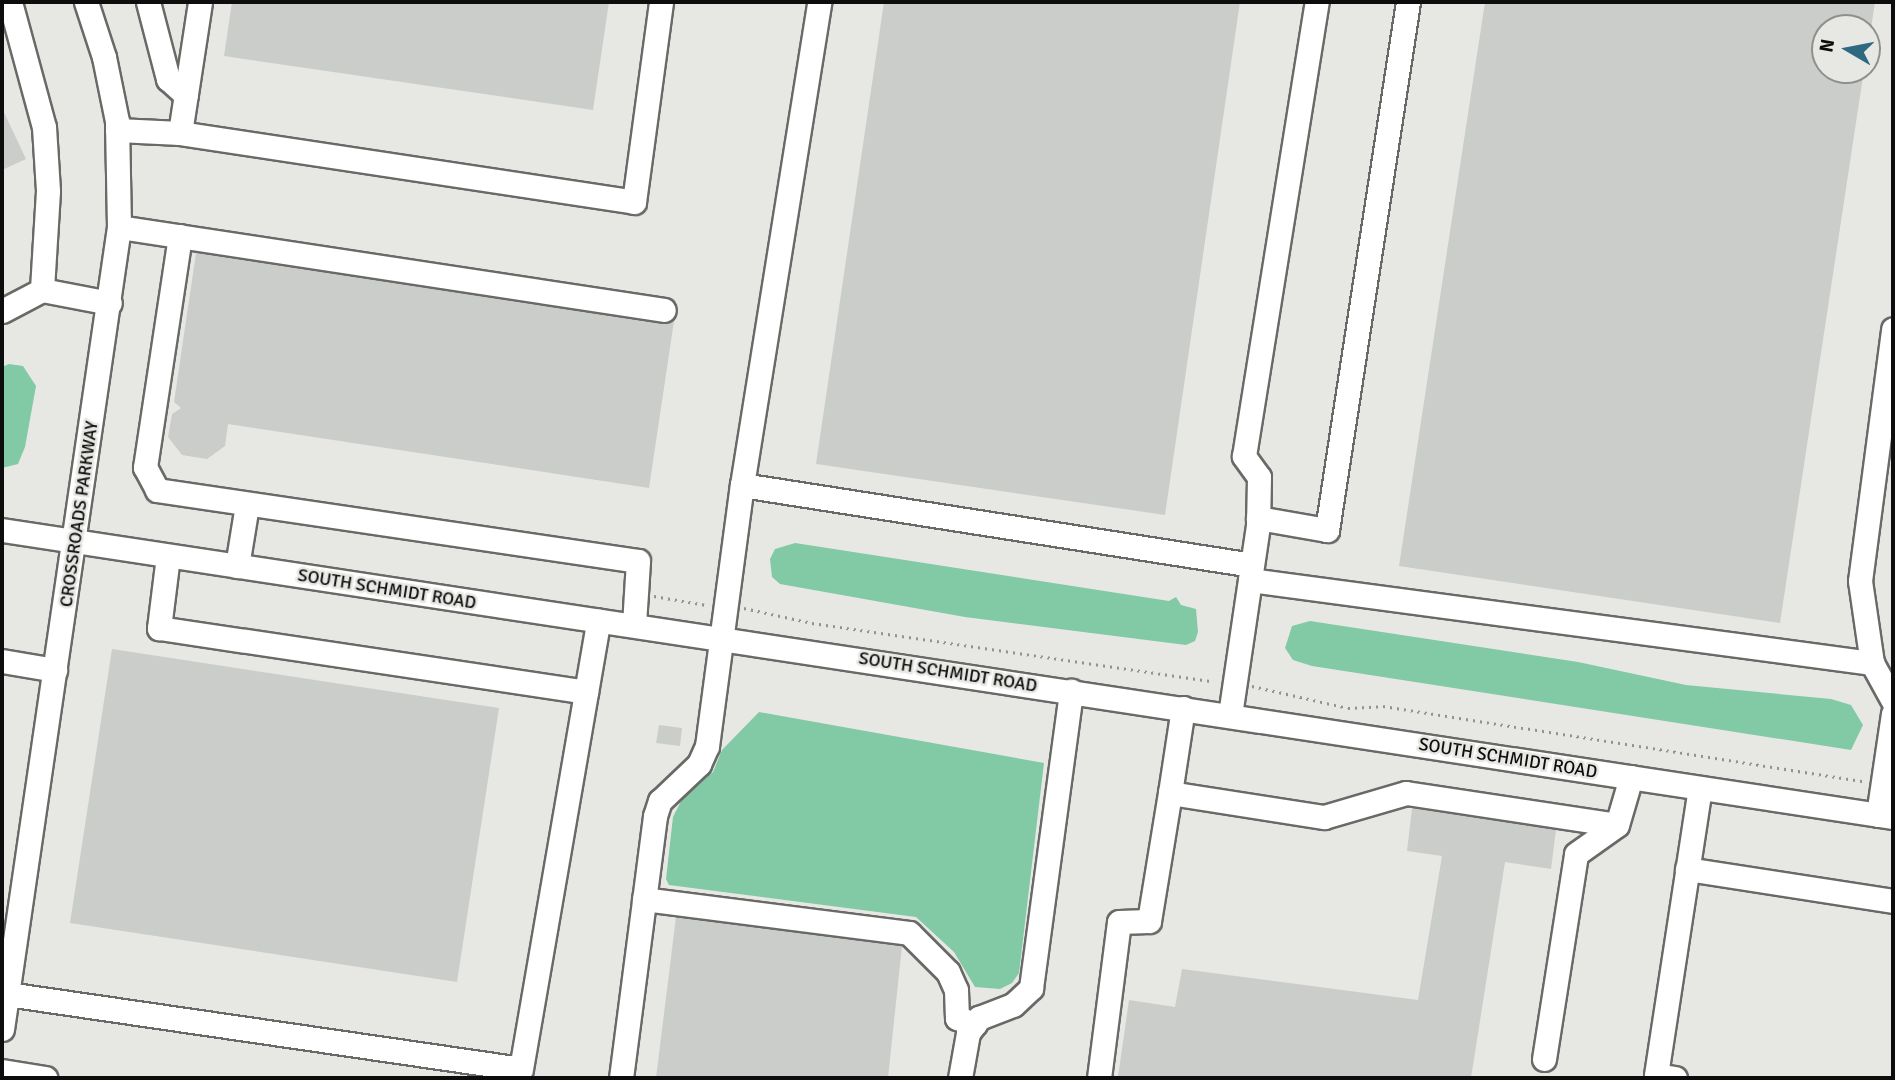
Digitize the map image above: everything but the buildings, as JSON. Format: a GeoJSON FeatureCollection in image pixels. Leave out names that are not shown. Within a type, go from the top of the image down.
{"type":"FeatureCollection","features":[{"type":"Feature","properties":{"kind":"street"},"geometry":{"type":"LineString","coordinates":[[10,2],[44,127],[48,191],[42,290]]}},
{"type":"Feature","properties":{"kind":"street","name":"CROSSROADS PARKWAY"},"geometry":{"type":"LineString","coordinates":[[2,1029],[6,981],[75,541],[120,227],[117,130],[104,57],[86,2]]}},
{"type":"Feature","properties":{"kind":"street"},"geometry":{"type":"LineString","coordinates":[[148,2],[168,79],[186,95]]}},
{"type":"Feature","properties":{"kind":"street"},"geometry":{"type":"LineString","coordinates":[[180,134],[200,2]]}},
{"type":"Feature","properties":{"kind":"street"},"geometry":{"type":"LineString","coordinates":[[117,130],[180,134],[634,202],[661,2]]}},
{"type":"Feature","properties":{"kind":"street"},"geometry":{"type":"LineString","coordinates":[[621,1078],[644,899],[660,801],[699,764],[707,746],[719,637],[819,2]]}},
{"type":"Feature","properties":{"kind":"street"},"geometry":{"type":"LineString","coordinates":[[1230,715],[1258,518],[1259,477],[1244,456],[1317,2]]}},
{"type":"Feature","properties":{"kind":"street"},"geometry":{"type":"LineString","coordinates":[[1258,518],[1327,530],[1408,2]]}},
{"type":"Feature","properties":{"kind":"street"},"geometry":{"type":"LineString","coordinates":[[120,227],[664,310]]}},
{"type":"Feature","properties":{"kind":"street"},"geometry":{"type":"LineString","coordinates":[[180,236],[145,467],[157,490],[638,561],[634,625]]}},
{"type":"Feature","properties":{"kind":"street"},"geometry":{"type":"LineString","coordinates":[[2,311],[42,290],[110,303]]}},
{"type":"Feature","properties":{"kind":"street"},"geometry":{"type":"LineString","coordinates":[[1893,328],[1860,581],[1872,663],[1893,701]]}},
{"type":"Feature","properties":{"kind":"street"},"geometry":{"type":"LineString","coordinates":[[742,485],[1251,573],[1872,663]]}},
{"type":"Feature","properties":{"kind":"street"},"geometry":{"type":"LineString","coordinates":[[237,566],[247,505]]}},
{"type":"Feature","properties":{"kind":"street","name":"SOUTH SCHMIDT ROAD"},"geometry":{"type":"LineString","coordinates":[[2,530],[1886,816]]}},
{"type":"Feature","properties":{"kind":"street"},"geometry":{"type":"LineString","coordinates":[[168,556],[159,628],[586,692]]}},
{"type":"Feature","properties":{"kind":"street"},"geometry":{"type":"LineString","coordinates":[[6,981],[521,1069],[598,621]]}},
{"type":"Feature","properties":{"kind":"street"},"geometry":{"type":"LineString","coordinates":[[2,661],[55,670]]}},
{"type":"Feature","properties":{"kind":"street"},"geometry":{"type":"LineString","coordinates":[[960,1078],[968,1033],[975,1024],[1013,1005],[1031,988],[1071,691]]}},
{"type":"Feature","properties":{"kind":"street"},"geometry":{"type":"LineString","coordinates":[[1099,1078],[1119,922],[1149,921],[1183,708]]}},
{"type":"Feature","properties":{"kind":"street"},"geometry":{"type":"LineString","coordinates":[[1886,816],[1883,785],[1893,714]]}},
{"type":"Feature","properties":{"kind":"street"},"geometry":{"type":"LineString","coordinates":[[1544,1059],[1576,854],[1617,825],[1631,777]]}},
{"type":"Feature","properties":{"kind":"street"},"geometry":{"type":"LineString","coordinates":[[1675,1078],[1656,1075],[1700,788]]}},
{"type":"Feature","properties":{"kind":"street"},"geometry":{"type":"LineString","coordinates":[[1170,793],[1325,817],[1406,793],[1617,825]]}},
{"type":"Feature","properties":{"kind":"street"},"geometry":{"type":"LineString","coordinates":[[1688,869],[1893,901]]}},
{"type":"Feature","properties":{"kind":"street"},"geometry":{"type":"LineString","coordinates":[[644,899],[909,933],[948,972],[956,990],[957,1017],[975,1024]]}},
{"type":"Feature","properties":{"kind":"street"},"geometry":{"type":"LineString","coordinates":[[2,1071],[45,1078]]}},
{"type":"Feature","properties":{"kind":"path"},"geometry":{"type":"LineString","coordinates":[[646,594],[1171,678],[1234,684],[1348,708],[1383,706],[1883,785]]}},
{"type":"Feature","properties":{"kind":"shaded area"},"geometry":{"type":"Polygon","coordinates":[[[9,364],[23,366],[36,386],[25,447],[18,464],[2,468],[2,367],[9,364]]]}},
{"type":"Feature","properties":{"kind":"shaded area"},"geometry":{"type":"Polygon","coordinates":[[[795,543],[1169,601],[1176,597],[1181,605],[1196,609],[1198,632],[1195,641],[1186,645],[965,617],[780,584],[772,577],[770,559],[775,549],[795,543]]]}},
{"type":"Feature","properties":{"kind":"shaded area"},"geometry":{"type":"Polygon","coordinates":[[[1310,621],[1578,662],[1686,685],[1831,699],[1851,705],[1863,725],[1851,750],[1312,666],[1293,660],[1285,648],[1292,626],[1310,621]]]}},
{"type":"Feature","properties":{"kind":"shaded area"},"geometry":{"type":"Polygon","coordinates":[[[759,712],[1044,763],[1019,973],[1012,983],[1000,989],[975,987],[954,952],[916,917],[669,885],[666,879],[673,817],[683,797],[713,772],[722,750],[759,712]]]}}]}
